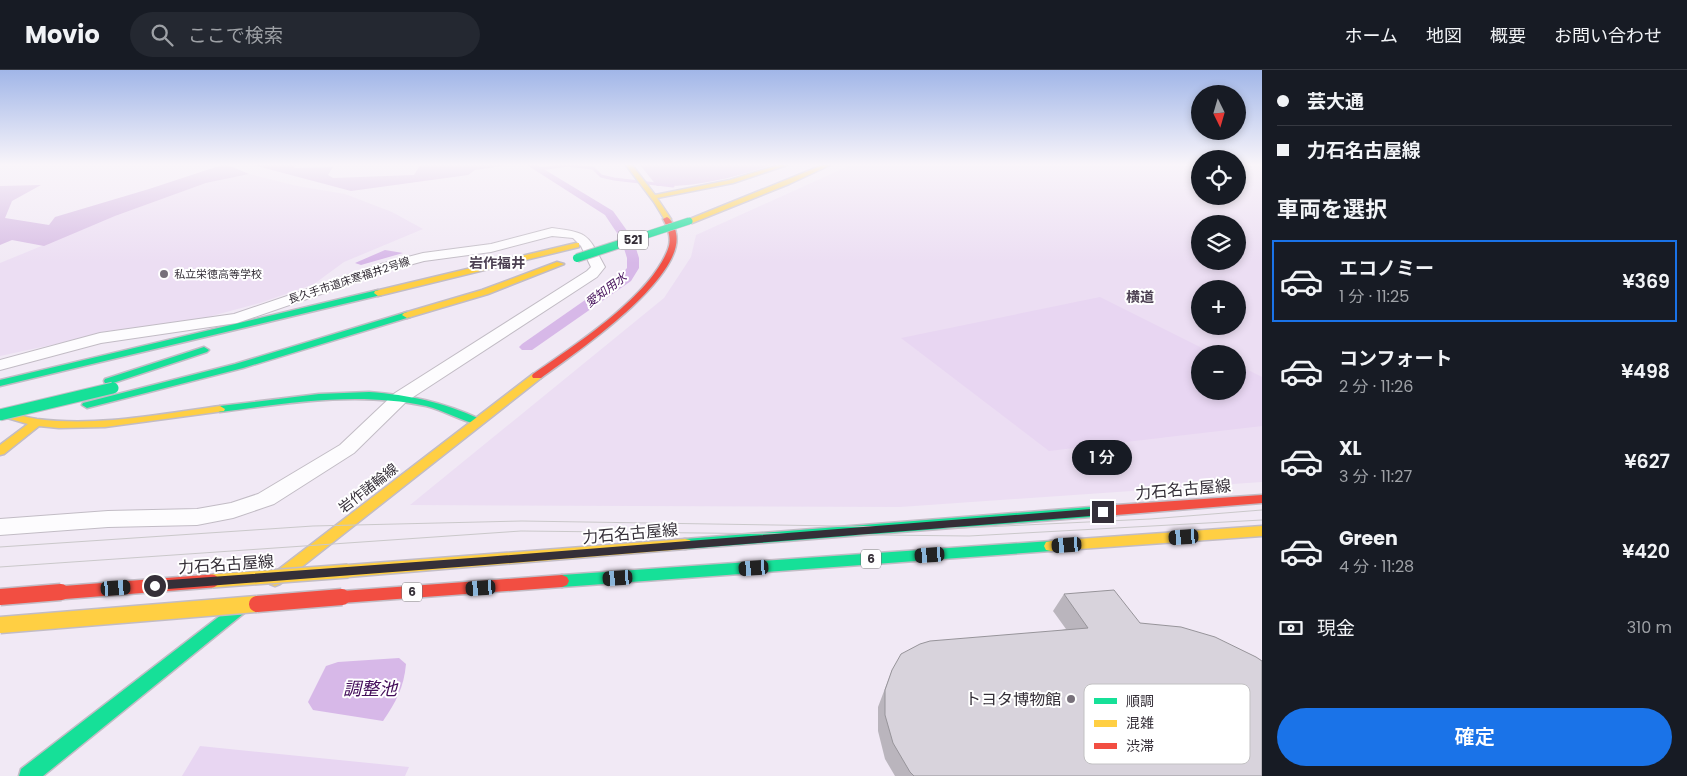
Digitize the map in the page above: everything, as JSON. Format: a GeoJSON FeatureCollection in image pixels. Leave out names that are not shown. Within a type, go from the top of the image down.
{"type":"FeatureCollection","features":[{"type":"Feature","properties":{"kind":"main road","name":"岩作諸輪線"},"geometry":{"type":"LineString","coordinates":[[28,776],[476,421],[604,324],[645,289],[665,262],[673,243],[671,225],[654,198]]}},
{"type":"Feature","properties":{"kind":"main road"},"geometry":{"type":"LineString","coordinates":[[698,205],[718,198]]}},
{"type":"Feature","properties":{"kind":"main road","name":"521"},"geometry":{"type":"LineString","coordinates":[[404,315],[485,292],[572,259],[689,221],[748,198]]}},
{"type":"Feature","properties":{"kind":"main road","name":"521"},"geometry":{"type":"LineString","coordinates":[[609,235],[681,211]]}},
{"type":"Feature","properties":{"kind":"main road"},"geometry":{"type":"LineString","coordinates":[[0,383],[469,269],[553,252],[593,240]]}},
{"type":"Feature","properties":{"kind":"main road"},"geometry":{"type":"LineString","coordinates":[[234,340],[383,291]]}},
{"type":"Feature","properties":{"kind":"main road"},"geometry":{"type":"LineString","coordinates":[[0,408],[113,384],[404,315]]}},
{"type":"Feature","properties":{"kind":"main road"},"geometry":{"type":"LineString","coordinates":[[0,426],[238,366],[404,315]]}},
{"type":"Feature","properties":{"kind":"main road"},"geometry":{"type":"LineString","coordinates":[[0,414],[113,384],[216,346]]}},
{"type":"Feature","properties":{"kind":"main road"},"geometry":{"type":"LineString","coordinates":[[0,414],[38,422],[101,424],[323,397],[401,397],[455,410],[476,421]]}},
{"type":"Feature","properties":{"kind":"main road"},"geometry":{"type":"LineString","coordinates":[[0,451],[38,422]]}},
{"type":"Feature","properties":{"kind":"main road","name":"力石名古屋線"},"geometry":{"type":"LineString","coordinates":[[0,597],[485,561],[1262,499]]}},
{"type":"Feature","properties":{"kind":"main road","name":"6"},"geometry":{"type":"LineString","coordinates":[[0,625],[342,597],[1262,531]]}},
{"type":"Feature","properties":{"kind":"street","name":"長久手市道床寒福井2号線"},"geometry":{"type":"LineString","coordinates":[[0,364],[100,338],[237,318],[349,279],[423,257],[491,248],[552,232],[577,235],[586,244],[598,267],[592,274],[401,397]]}},
{"type":"Feature","properties":{"kind":"street"},"geometry":{"type":"LineString","coordinates":[[0,527],[108,519],[197,517],[234,510],[266,499],[321,467],[358,439],[401,397]]}},
{"type":"Feature","properties":{"kind":"street"},"geometry":{"type":"LineString","coordinates":[[481,588],[485,561]]}},
{"type":"Feature","properties":{"kind":"shaded area"},"geometry":{"type":"Polygon","coordinates":[[[0,198],[18,198],[12,201],[5,218],[49,225],[55,217],[119,198],[165,198],[115,216],[44,246],[12,240],[0,245],[0,198]]]}},
{"type":"Feature","properties":{"kind":"shaded area","name":"私立栄徳高等学校"},"geometry":{"type":"Polygon","coordinates":[[[165,198],[355,198],[392,212],[423,229],[344,262],[314,284],[260,303],[197,320],[107,333],[0,356],[0,263],[165,198]]]}},
{"type":"Feature","properties":{"kind":"shaded area"},"geometry":{"type":"Polygon","coordinates":[[[778,198],[1191,198],[1191,205],[1246,205],[1246,198],[1262,198],[1262,482],[900,507],[410,505],[664,298],[691,257],[696,235],[778,198]]]}},
{"type":"Feature","properties":{"kind":"shaded area"},"geometry":{"type":"Polygon","coordinates":[[[1100,297],[1196,345],[1191,345],[1191,400],[1246,400],[1246,369],[1262,377],[1262,426],[1049,451],[901,338],[1100,297]]]}},
{"type":"Feature","properties":{"kind":"shaded area"},"geometry":{"type":"Polygon","coordinates":[[[200,746],[409,767],[405,776],[182,776],[200,746]]]}},
{"type":"Feature","properties":{"kind":"water"},"geometry":{"type":"Polygon","coordinates":[[[385,250],[403,253],[361,265],[355,263],[385,250]]]}},
{"type":"Feature","properties":{"kind":"water","name":"調整池"},"geometry":{"type":"Polygon","coordinates":[[[399,658],[406,664],[403,680],[395,701],[383,721],[313,710],[308,702],[326,666],[338,662],[399,658]]]}},
{"type":"Feature","properties":{"kind":"building","name":"トヨタ博物館"},"geometry":{"type":"Polygon","coordinates":[[[1114,590],[1140,623],[1181,627],[1215,637],[1262,661],[1262,776],[914,776],[893,743],[885,715],[885,690],[892,670],[901,654],[930,641],[1088,628],[1064,594],[1114,590]]]}},
{"type":"Feature","properties":{"kind":"waterway","name":"愛知用水"},"geometry":{"type":"LineString","coordinates":[[527,347],[626,278],[633,268],[633,258],[627,239],[609,213],[585,198]]}},
{"type":"Feature","properties":{"kind":"tram line"},"geometry":{"type":"LineString","coordinates":[[0,547],[313,526],[522,521],[963,528],[1150,519],[1262,510]]}},
{"type":"Feature","properties":{"kind":"tram line"},"geometry":{"type":"LineString","coordinates":[[0,567],[521,531],[969,536],[1262,520]]}},
{"type":"Feature","properties":{"kind":"traffic: fast"},"geometry":{"type":"LineString","coordinates":[[577,258],[689,221]]}},
{"type":"Feature","properties":{"kind":"traffic: fast"},"geometry":{"type":"LineString","coordinates":[[0,383],[378,293]]}},
{"type":"Feature","properties":{"kind":"traffic: fast"},"geometry":{"type":"LineString","coordinates":[[87,405],[239,366],[407,315]]}},
{"type":"Feature","properties":{"kind":"traffic: fast"},"geometry":{"type":"LineString","coordinates":[[109,381],[204,350]]}},
{"type":"Feature","properties":{"kind":"traffic: fast"},"geometry":{"type":"LineString","coordinates":[[0,415],[113,388]]}},
{"type":"Feature","properties":{"kind":"traffic: fast"},"geometry":{"type":"LineString","coordinates":[[220,409],[319,397],[393,397],[433,404],[476,421]]}},
{"type":"Feature","properties":{"kind":"traffic: fast"},"geometry":{"type":"LineString","coordinates":[[685,544],[1116,510]]}},
{"type":"Feature","properties":{"kind":"traffic: fast"},"geometry":{"type":"LineString","coordinates":[[562,581],[1051,546]]}},
{"type":"Feature","properties":{"kind":"traffic: fast"},"geometry":{"type":"LineString","coordinates":[[28,776],[243,606]]}},
{"type":"Feature","properties":{"kind":"traffic: slow"},"geometry":{"type":"LineString","coordinates":[[654,198],[667,219]]}},
{"type":"Feature","properties":{"kind":"traffic: slow"},"geometry":{"type":"LineString","coordinates":[[689,221],[748,198]]}},
{"type":"Feature","properties":{"kind":"traffic: slow"},"geometry":{"type":"LineString","coordinates":[[378,293],[576,245]]}},
{"type":"Feature","properties":{"kind":"traffic: slow"},"geometry":{"type":"LineString","coordinates":[[407,315],[485,292],[560,264]]}},
{"type":"Feature","properties":{"kind":"traffic: slow"},"geometry":{"type":"LineString","coordinates":[[275,580],[537,376]]}},
{"type":"Feature","properties":{"kind":"traffic: slow"},"geometry":{"type":"LineString","coordinates":[[0,413],[37,422],[82,425],[128,422],[220,409]]}},
{"type":"Feature","properties":{"kind":"traffic: slow"},"geometry":{"type":"LineString","coordinates":[[0,451],[37,422]]}},
{"type":"Feature","properties":{"kind":"traffic: slow"},"geometry":{"type":"LineString","coordinates":[[1051,546],[1262,531]]}},
{"type":"Feature","properties":{"kind":"traffic: slow"},"geometry":{"type":"LineString","coordinates":[[348,571],[685,544]]}},
{"type":"Feature","properties":{"kind":"traffic: slow"},"geometry":{"type":"LineString","coordinates":[[212,581],[348,571]]}},
{"type":"Feature","properties":{"kind":"traffic: slow"},"geometry":{"type":"LineString","coordinates":[[0,625],[257,604]]}},
{"type":"Feature","properties":{"kind":"traffic: jam"},"geometry":{"type":"LineString","coordinates":[[537,376],[613,319],[650,284],[672,249],[672,234],[667,219]]}},
{"type":"Feature","properties":{"kind":"traffic: jam"},"geometry":{"type":"LineString","coordinates":[[1116,510],[1262,499]]}},
{"type":"Feature","properties":{"kind":"traffic: jam"},"geometry":{"type":"LineString","coordinates":[[0,597],[212,581]]}},
{"type":"Feature","properties":{"kind":"traffic: jam"},"geometry":{"type":"LineString","coordinates":[[342,597],[562,581]]}},
{"type":"Feature","properties":{"kind":"traffic: jam"},"geometry":{"type":"LineString","coordinates":[[257,604],[342,597]]}},
{"type":"Feature","properties":{"kind":"place","name":"私立栄徳高等学校"},"geometry":{"type":"Point","coordinates":[164,274]}},
{"type":"Feature","properties":{"kind":"place","name":"トヨタ博物館"},"geometry":{"type":"Point","coordinates":[1071,699]}},
{"type":"Feature","properties":{"kind":"district","name":"岩作福井"},"geometry":{"type":"Point","coordinates":[497,263]}},
{"type":"Feature","properties":{"kind":"district","name":"横道"},"geometry":{"type":"Point","coordinates":[1140,297]}},
{"type":"Feature","properties":{"kind":"route"},"geometry":{"type":"LineString","coordinates":[[155,586],[1103,512]]}}]}
